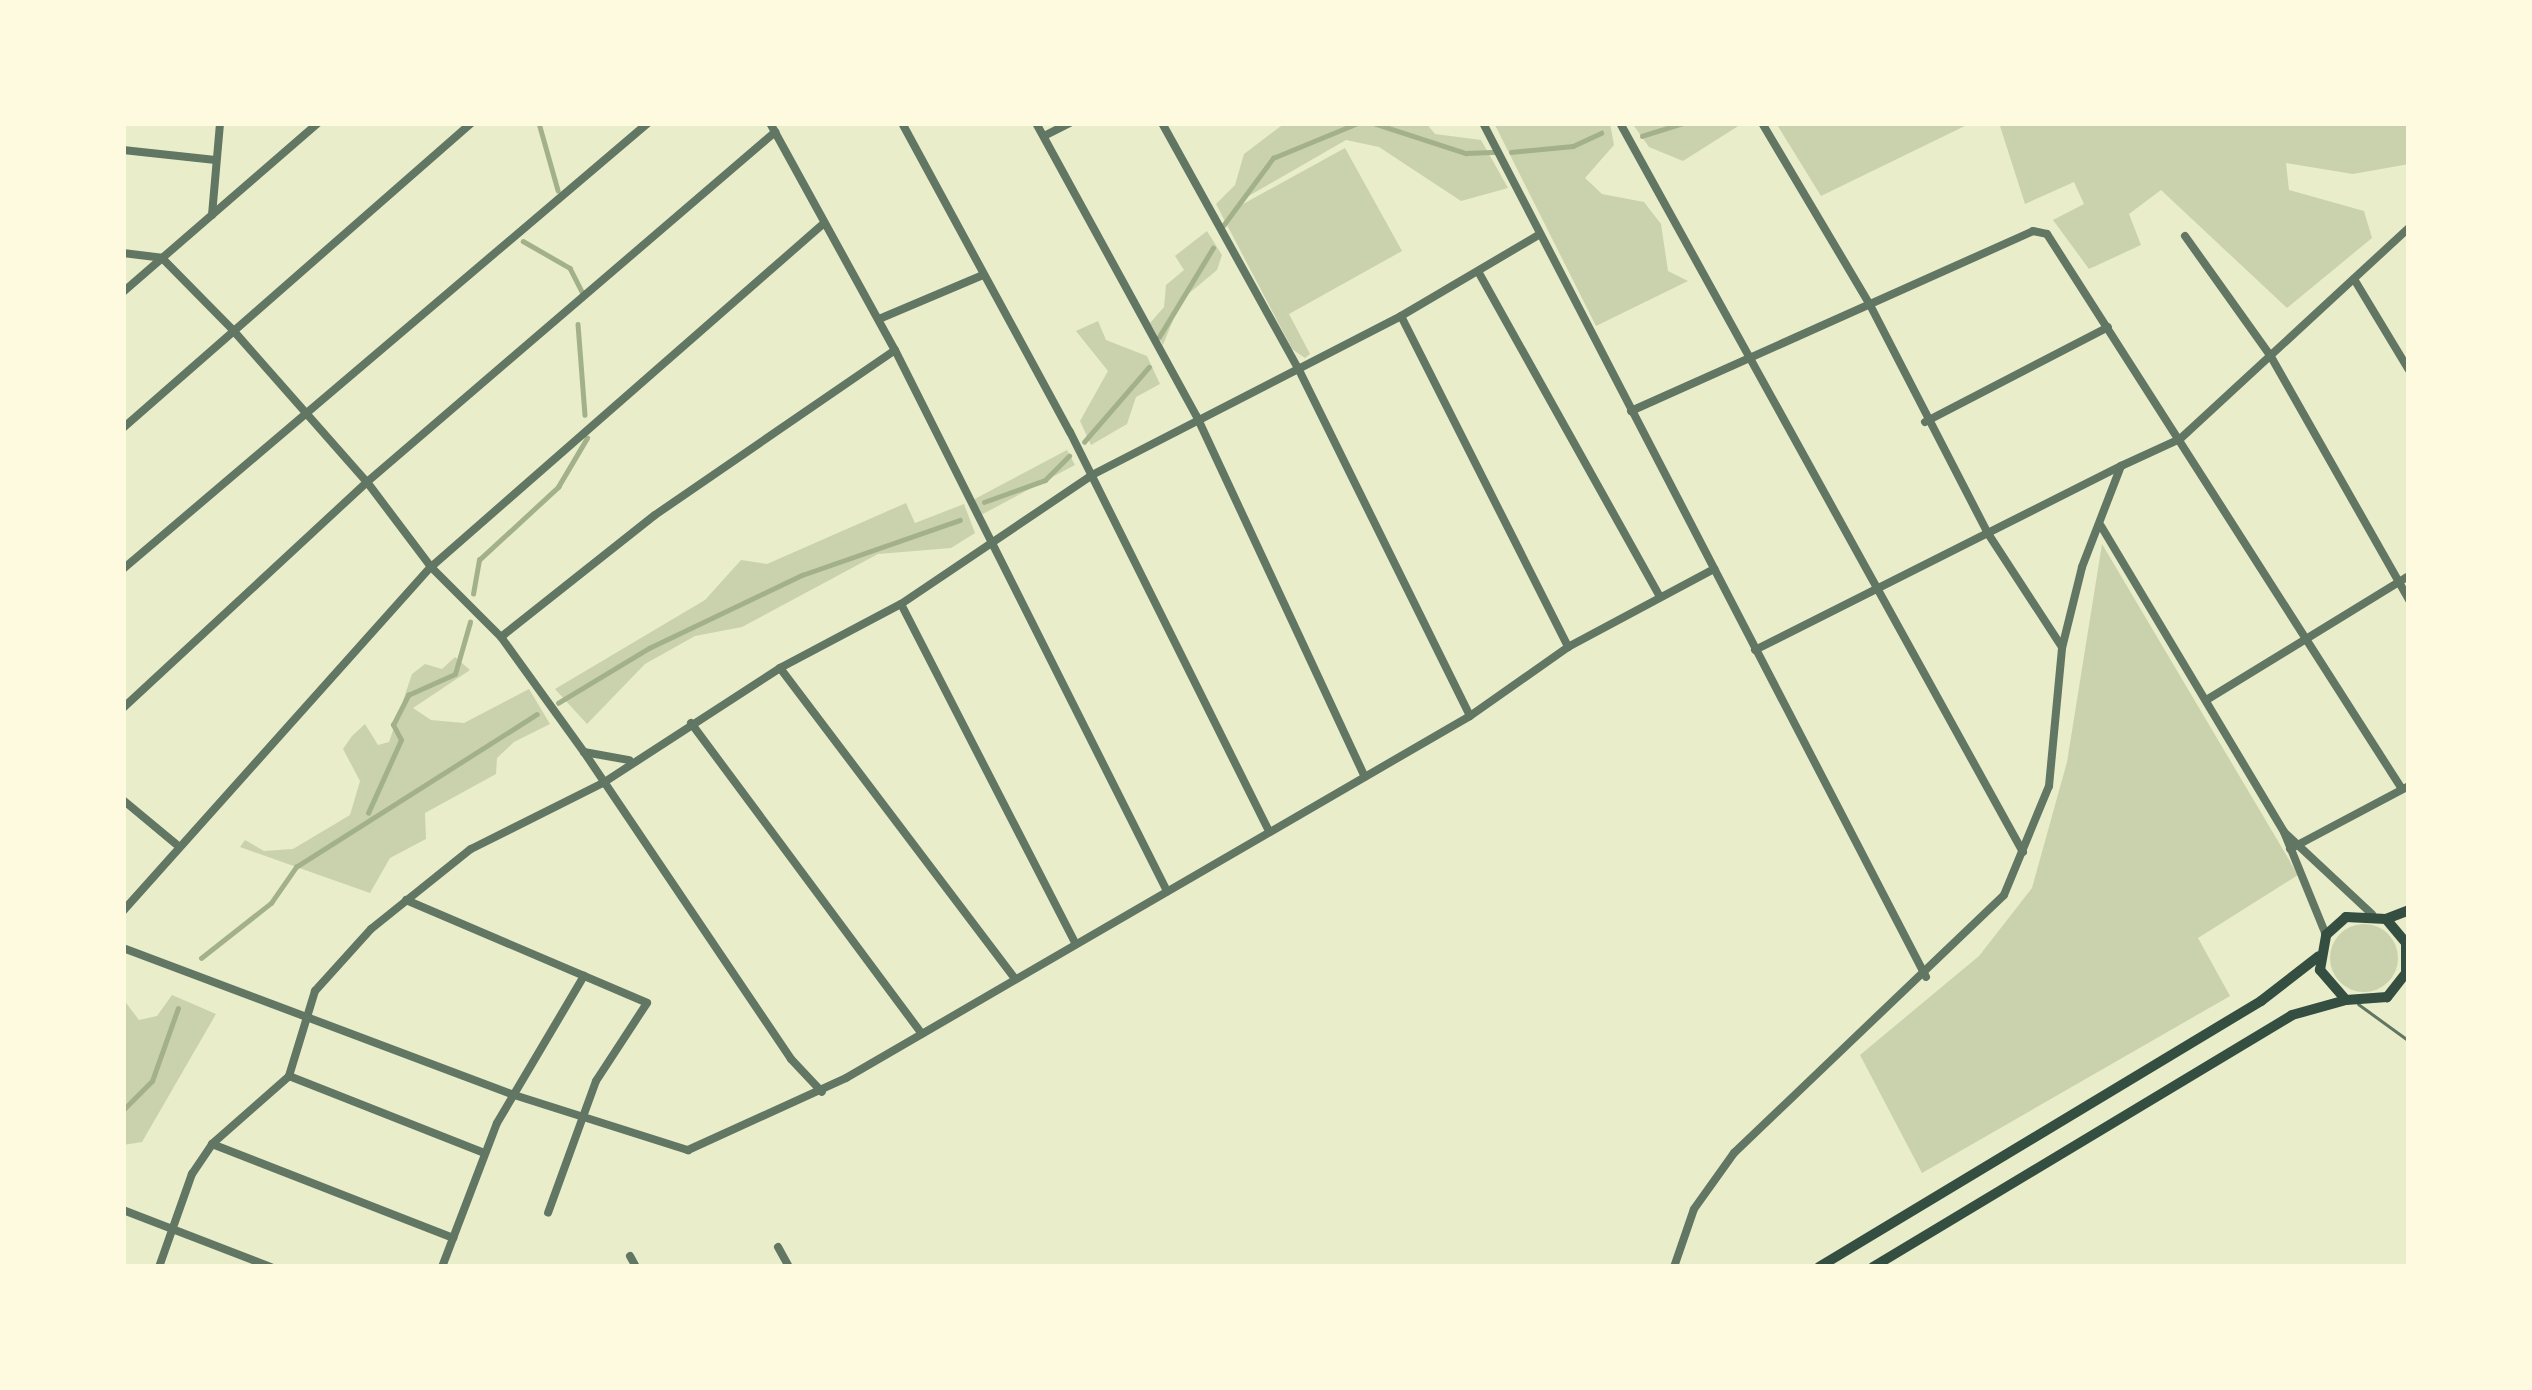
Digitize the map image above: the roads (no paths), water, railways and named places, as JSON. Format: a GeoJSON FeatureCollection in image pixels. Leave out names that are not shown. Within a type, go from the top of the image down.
{"type":"FeatureCollection","features":[{"type":"Feature","properties":{"kind":"main road"},"geometry":{"type":"LineString","coordinates":[[2352,1002],[2325,982],[2319,956],[2326,934],[2346,917],[2372,914],[2386,919],[2409,910]]}},
{"type":"Feature","properties":{"kind":"main road"},"geometry":{"type":"LineString","coordinates":[[1873,1267],[2292,1015],[2387,997],[2408,963],[2386,919]]}},
{"type":"Feature","properties":{"kind":"main road"},"geometry":{"type":"LineString","coordinates":[[1819,1267],[2261,1001],[2319,956]]}},
{"type":"Feature","properties":{"kind":"street"},"geometry":{"type":"LineString","coordinates":[[212,215],[220,123]]}},
{"type":"Feature","properties":{"kind":"street"},"geometry":{"type":"LineString","coordinates":[[123,292],[318,123]]}},
{"type":"Feature","properties":{"kind":"street"},"geometry":{"type":"LineString","coordinates":[[123,428],[471,123]]}},
{"type":"Feature","properties":{"kind":"street"},"geometry":{"type":"LineString","coordinates":[[123,569],[648,123]]}},
{"type":"Feature","properties":{"kind":"street"},"geometry":{"type":"LineString","coordinates":[[902,123],[1091,475],[1269,832]]}},
{"type":"Feature","properties":{"kind":"street"},"geometry":{"type":"LineString","coordinates":[[1036,123],[1197,417],[1365,777]]}},
{"type":"Feature","properties":{"kind":"street"},"geometry":{"type":"LineString","coordinates":[[1043,136],[1070,123]]}},
{"type":"Feature","properties":{"kind":"street"},"geometry":{"type":"LineString","coordinates":[[1162,123],[1298,368],[1470,716]]}},
{"type":"Feature","properties":{"kind":"street"},"geometry":{"type":"LineString","coordinates":[[1483,123],[1926,977]]}},
{"type":"Feature","properties":{"kind":"street"},"geometry":{"type":"LineString","coordinates":[[1620,123],[2024,852]]}},
{"type":"Feature","properties":{"kind":"street"},"geometry":{"type":"LineString","coordinates":[[1762,123],[1869,303],[1925,422],[1987,532],[2062,648]]}},
{"type":"Feature","properties":{"kind":"street"},"geometry":{"type":"LineString","coordinates":[[123,708],[368,482],[773,128],[822,225],[879,319],[1167,891]]}},
{"type":"Feature","properties":{"kind":"street"},"geometry":{"type":"LineString","coordinates":[[123,150],[215,160]]}},
{"type":"Feature","properties":{"kind":"street"},"geometry":{"type":"LineString","coordinates":[[123,911],[176,844],[431,567],[822,225]]}},
{"type":"Feature","properties":{"kind":"street"},"geometry":{"type":"LineString","coordinates":[[1755,650],[2180,439],[2409,228]]}},
{"type":"Feature","properties":{"kind":"street"},"geometry":{"type":"LineString","coordinates":[[1631,411],[2033,231],[2047,234],[2405,788],[2294,847]]}},
{"type":"Feature","properties":{"kind":"street"},"geometry":{"type":"LineString","coordinates":[[158,1267],[170,1229],[212,1144],[289,1076],[314,991],[406,901],[471,849],[603,783],[630,760],[780,668],[901,604],[1091,475],[1401,316],[1540,234]]}},
{"type":"Feature","properties":{"kind":"street"},"geometry":{"type":"LineString","coordinates":[[2185,236],[2270,355],[2409,600]]}},
{"type":"Feature","properties":{"kind":"street"},"geometry":{"type":"LineString","coordinates":[[123,253],[162,258],[232,329],[368,482],[431,567],[501,638],[822,1091]]}},
{"type":"Feature","properties":{"kind":"street"},"geometry":{"type":"LineString","coordinates":[[1479,273],[1660,597]]}},
{"type":"Feature","properties":{"kind":"street"},"geometry":{"type":"LineString","coordinates":[[879,319],[981,276]]}},
{"type":"Feature","properties":{"kind":"street"},"geometry":{"type":"LineString","coordinates":[[2353,279],[2409,370]]}},
{"type":"Feature","properties":{"kind":"street"},"geometry":{"type":"LineString","coordinates":[[1401,316],[1568,647]]}},
{"type":"Feature","properties":{"kind":"street"},"geometry":{"type":"LineString","coordinates":[[1925,422],[2108,327]]}},
{"type":"Feature","properties":{"kind":"street"},"geometry":{"type":"LineString","coordinates":[[501,638],[655,515],[895,350]]}},
{"type":"Feature","properties":{"kind":"street"},"geometry":{"type":"LineString","coordinates":[[1674,1267],[1694,1208],[1734,1154],[1926,977],[2004,895],[2048,786],[2062,648],[2121,466]]}},
{"type":"Feature","properties":{"kind":"street"},"geometry":{"type":"LineString","coordinates":[[2100,525],[2294,847],[2326,934]]}},
{"type":"Feature","properties":{"kind":"street"},"geometry":{"type":"LineString","coordinates":[[123,948],[304,1020],[511,1094],[688,1150],[822,1091],[1470,716],[1568,647],[1714,569]]}},
{"type":"Feature","properties":{"kind":"street"},"geometry":{"type":"LineString","coordinates":[[2209,699],[2409,576]]}},
{"type":"Feature","properties":{"kind":"street"},"geometry":{"type":"LineString","coordinates":[[901,604],[1076,944]]}},
{"type":"Feature","properties":{"kind":"street"},"geometry":{"type":"LineString","coordinates":[[780,668],[1016,980]]}},
{"type":"Feature","properties":{"kind":"street"},"geometry":{"type":"LineString","coordinates":[[691,723],[922,1034]]}},
{"type":"Feature","properties":{"kind":"street"},"geometry":{"type":"LineString","coordinates":[[584,752],[630,760]]}},
{"type":"Feature","properties":{"kind":"street"},"geometry":{"type":"LineString","coordinates":[[123,800],[176,844]]}},
{"type":"Feature","properties":{"kind":"street"},"geometry":{"type":"LineString","coordinates":[[2294,847],[2372,914]]}},
{"type":"Feature","properties":{"kind":"street"},"geometry":{"type":"LineString","coordinates":[[406,901],[647,1004],[612,1052],[548,1213]]}},
{"type":"Feature","properties":{"kind":"street"},"geometry":{"type":"LineString","coordinates":[[442,1267],[511,1094],[584,976]]}},
{"type":"Feature","properties":{"kind":"street"},"geometry":{"type":"LineString","coordinates":[[289,1076],[484,1153]]}},
{"type":"Feature","properties":{"kind":"street"},"geometry":{"type":"LineString","coordinates":[[212,1144],[452,1238]]}},
{"type":"Feature","properties":{"kind":"street"},"geometry":{"type":"LineString","coordinates":[[123,1210],[272,1267]]}},
{"type":"Feature","properties":{"kind":"street"},"geometry":{"type":"LineString","coordinates":[[778,1247],[789,1267]]}},
{"type":"Feature","properties":{"kind":"street"},"geometry":{"type":"LineString","coordinates":[[630,1256],[636,1267]]}},
{"type":"Feature","properties":{"kind":"lane"},"geometry":{"type":"LineString","coordinates":[[2352,1002],[2409,1041]]}},
{"type":"Feature","properties":{"kind":"waterway"},"geometry":{"type":"LineString","coordinates":[[539,123],[558,190]]}},
{"type":"Feature","properties":{"kind":"waterway"},"geometry":{"type":"LineString","coordinates":[[1222,227],[1273,158],[1358,123]]}},
{"type":"Feature","properties":{"kind":"waterway"},"geometry":{"type":"LineString","coordinates":[[1373,123],[1466,153],[1498,152]]}},
{"type":"Feature","properties":{"kind":"waterway"},"geometry":{"type":"LineString","coordinates":[[1642,136],[1683,123]]}},
{"type":"Feature","properties":{"kind":"waterway"},"geometry":{"type":"LineString","coordinates":[[1511,152],[1573,146],[1601,133]]}},
{"type":"Feature","properties":{"kind":"waterway"},"geometry":{"type":"LineString","coordinates":[[523,241],[570,268],[582,292]]}},
{"type":"Feature","properties":{"kind":"waterway"},"geometry":{"type":"LineString","coordinates":[[1159,337],[1213,248]]}},
{"type":"Feature","properties":{"kind":"waterway"},"geometry":{"type":"LineString","coordinates":[[578,324],[585,415]]}},
{"type":"Feature","properties":{"kind":"waterway"},"geometry":{"type":"LineString","coordinates":[[1084,442],[1149,367]]}},
{"type":"Feature","properties":{"kind":"waterway"},"geometry":{"type":"LineString","coordinates":[[473,594],[479,560],[558,487],[587,438]]}},
{"type":"Feature","properties":{"kind":"waterway"},"geometry":{"type":"LineString","coordinates":[[984,502],[1045,480],[1069,456]]}},
{"type":"Feature","properties":{"kind":"waterway"},"geometry":{"type":"LineString","coordinates":[[558,703],[649,648],[802,575],[960,520]]}},
{"type":"Feature","properties":{"kind":"waterway"},"geometry":{"type":"LineString","coordinates":[[368,813],[401,740],[393,725],[408,695],[455,674],[470,622]]}},
{"type":"Feature","properties":{"kind":"waterway"},"geometry":{"type":"LineString","coordinates":[[201,958],[271,903],[296,867],[537,714]]}},
{"type":"Feature","properties":{"kind":"waterway"},"geometry":{"type":"LineString","coordinates":[[123,1110],[152,1081],[178,1008]]}}]}
